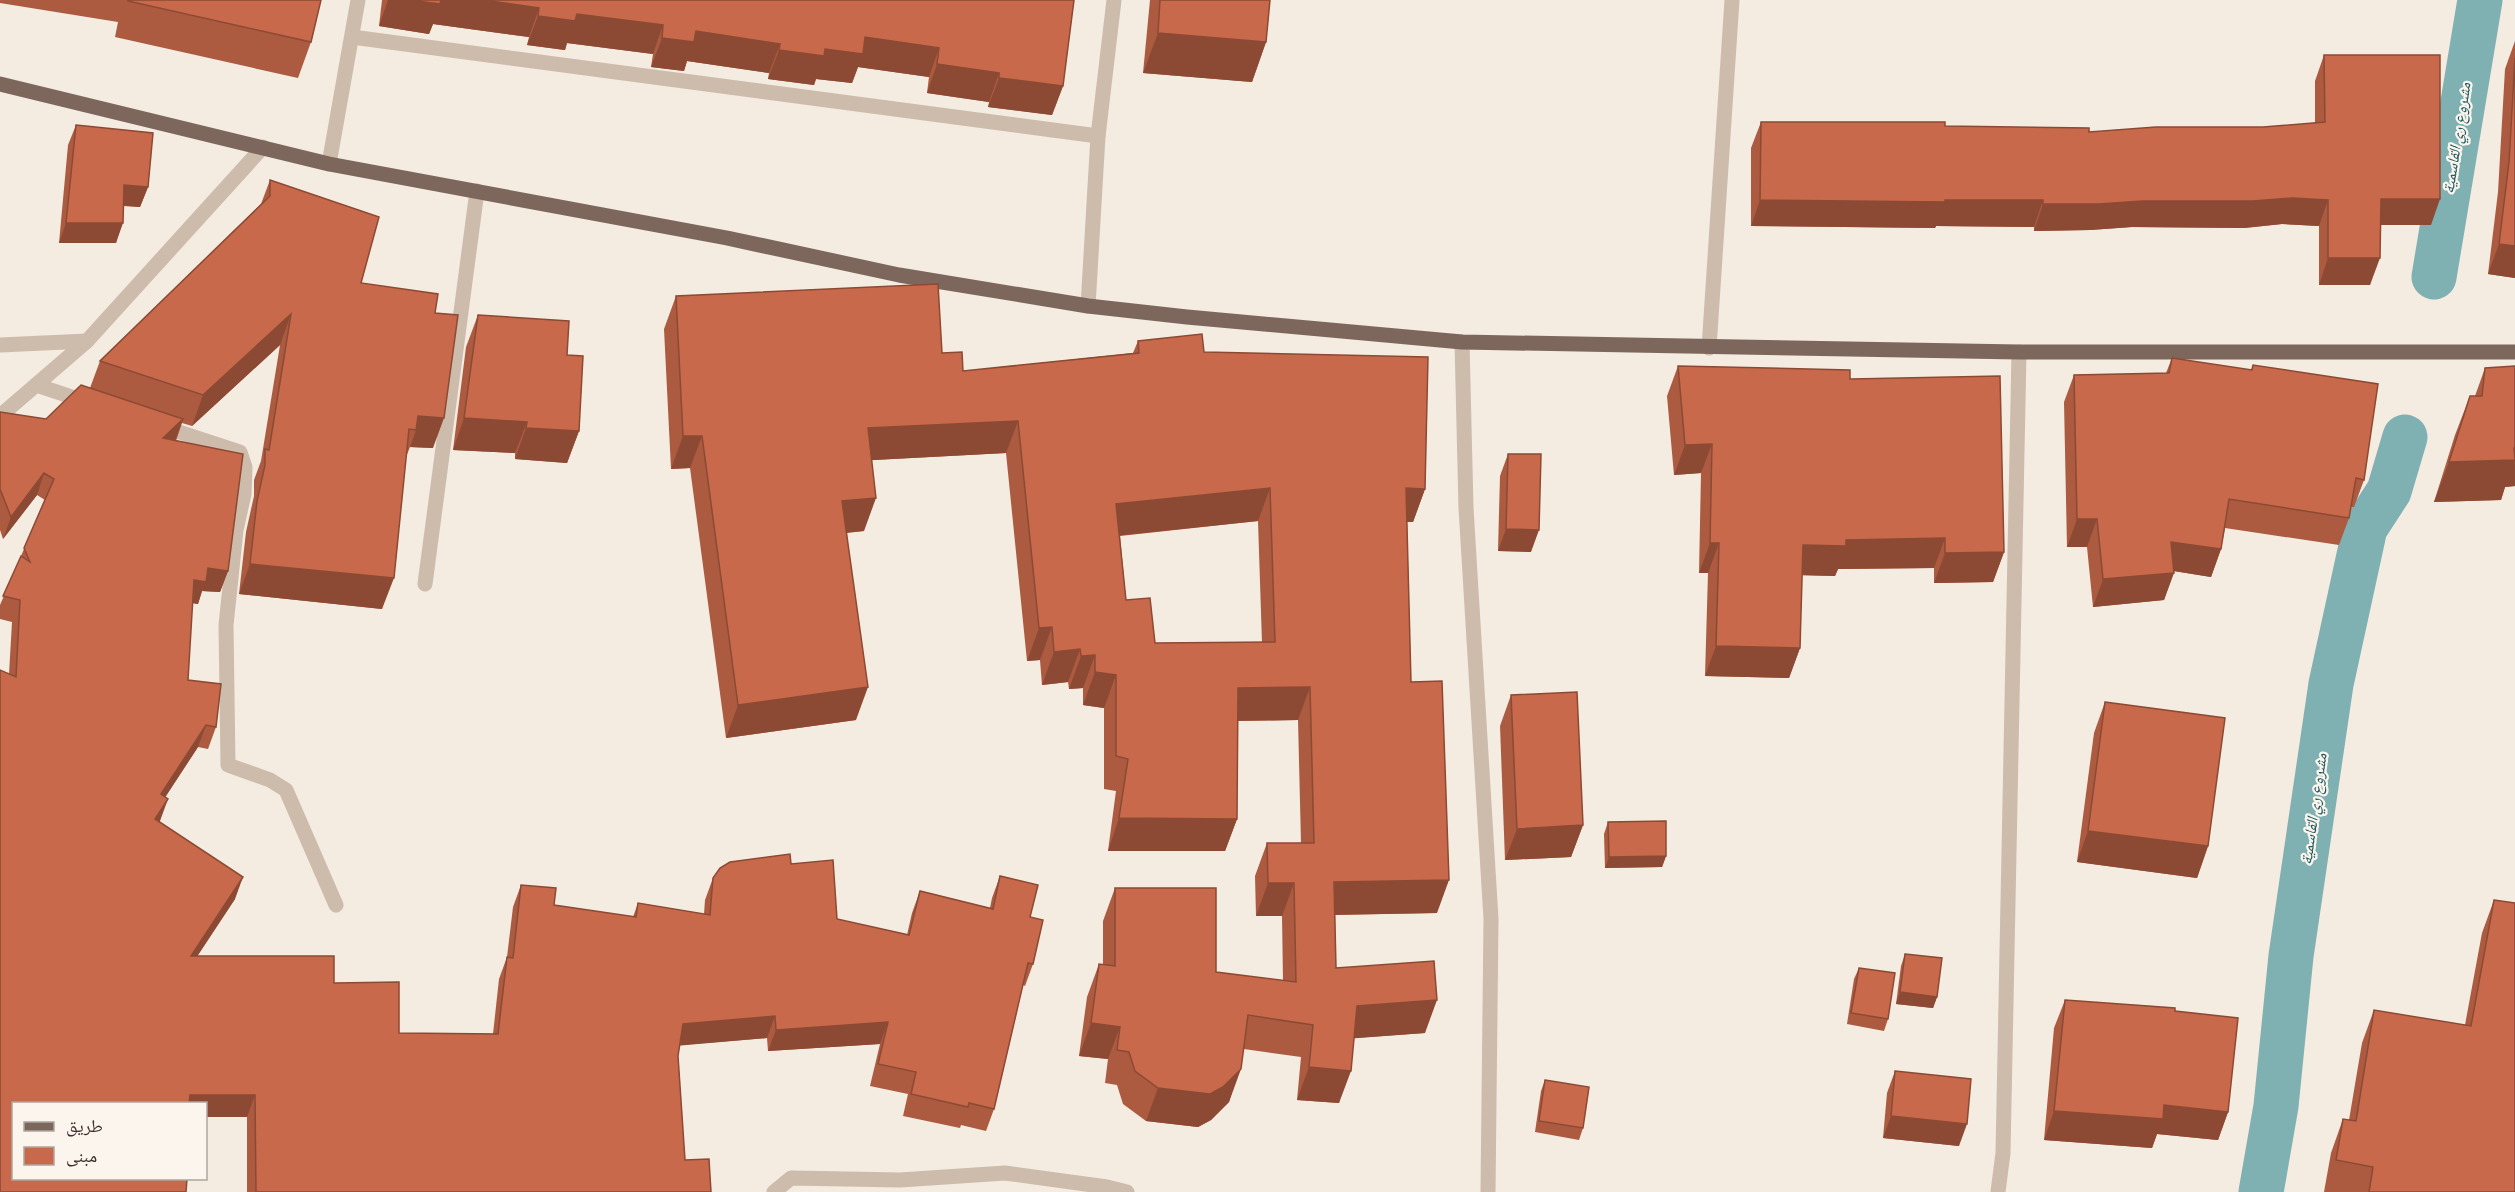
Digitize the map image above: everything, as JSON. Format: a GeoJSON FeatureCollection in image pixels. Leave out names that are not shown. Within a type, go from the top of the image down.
{"type":"FeatureCollection","features":[{"type":"Feature","properties":{"kind":"main road"},"geometry":{"type":"LineString","coordinates":[[0,84],[329,164],[727,238],[899,274],[1088,306],[1462,342],[2019,352],[2515,352]]}},
{"type":"Feature","properties":{"kind":"street"},"geometry":{"type":"LineString","coordinates":[[329,164],[358,0]]}},
{"type":"Feature","properties":{"kind":"street"},"geometry":{"type":"LineString","coordinates":[[1088,306],[1098,136],[1114,0]]}},
{"type":"Feature","properties":{"kind":"street"},"geometry":{"type":"LineString","coordinates":[[1709,348],[1732,0]]}},
{"type":"Feature","properties":{"kind":"street"},"geometry":{"type":"LineString","coordinates":[[351,37],[1098,136]]}},
{"type":"Feature","properties":{"kind":"street"},"geometry":{"type":"LineString","coordinates":[[0,416],[87,341],[263,147]]}},
{"type":"Feature","properties":{"kind":"street"},"geometry":{"type":"LineString","coordinates":[[425,584],[477,191]]}},
{"type":"Feature","properties":{"kind":"street"},"geometry":{"type":"LineString","coordinates":[[0,345],[87,341]]}},
{"type":"Feature","properties":{"kind":"street"},"geometry":{"type":"LineString","coordinates":[[1462,342],[1466,508],[1491,919],[1488,1192]]}},
{"type":"Feature","properties":{"kind":"street"},"geometry":{"type":"LineString","coordinates":[[1998,1192],[2003,1141],[2019,352]]}},
{"type":"Feature","properties":{"kind":"street"},"geometry":{"type":"LineString","coordinates":[[36,385],[104,407]]}},
{"type":"Feature","properties":{"kind":"street"},"geometry":{"type":"LineString","coordinates":[[149,422],[240,452],[245,467],[244,494],[236,530],[226,625],[228,765],[270,780],[286,790],[336,905]]}},
{"type":"Feature","properties":{"kind":"street"},"geometry":{"type":"LineString","coordinates":[[774,1192],[791,1178],[900,1180],[1005,1173],[1107,1187],[1127,1192]]}},
{"type":"Feature","properties":{"kind":"building"},"geometry":{"type":"Polygon","coordinates":[[[128,0],[321,0],[311,42],[128,0]]]}},
{"type":"Feature","properties":{"kind":"building"},"geometry":{"type":"Polygon","coordinates":[[[409,0],[441,0],[440,4],[409,0]]]}},
{"type":"Feature","properties":{"kind":"building"},"geometry":{"type":"Polygon","coordinates":[[[483,0],[1074,0],[1063,86],[999,78],[999,73],[937,64],[939,48],[865,37],[863,54],[825,49],[824,56],[779,50],[780,44],[696,31],[694,42],[662,38],[663,25],[577,14],[575,21],[538,16],[539,8],[483,0]]]}},
{"type":"Feature","properties":{"kind":"building"},"geometry":{"type":"Polygon","coordinates":[[[1160,0],[1270,0],[1266,42],[1158,33],[1160,0]]]}},
{"type":"Feature","properties":{"kind":"building"},"geometry":{"type":"Polygon","coordinates":[[[2324,55],[2440,55],[2440,199],[2381,199],[2380,258],[2328,258],[2328,200],[2292,198],[2253,201],[2043,204],[2043,200],[1945,200],[1945,202],[1760,200],[1761,122],[1945,122],[1945,126],[2089,128],[2089,132],[2156,127],[2263,127],[2325,122],[2324,55]]]}},
{"type":"Feature","properties":{"kind":"building"},"geometry":{"type":"Polygon","coordinates":[[[2515,58],[2515,246],[2499,244],[2509,162],[2515,58]]]}},
{"type":"Feature","properties":{"kind":"building"},"geometry":{"type":"Polygon","coordinates":[[[76,125],[153,133],[148,187],[124,185],[123,223],[66,223],[76,125]]]}},
{"type":"Feature","properties":{"kind":"building"},"geometry":{"type":"Polygon","coordinates":[[[270,180],[379,217],[361,283],[438,294],[435,313],[458,315],[444,418],[418,416],[416,430],[409,429],[394,578],[250,564],[257,501],[265,465],[265,449],[269,450],[291,314],[203,395],[100,361],[270,196],[270,180]]]}},
{"type":"Feature","properties":{"kind":"building"},"geometry":{"type":"Polygon","coordinates":[[[938,284],[942,353],[962,352],[963,371],[1139,353],[1138,341],[1202,334],[1204,352],[1428,357],[1425,489],[1406,488],[1411,682],[1442,681],[1449,880],[1334,882],[1336,968],[1434,961],[1437,1000],[1357,1006],[1351,1071],[1309,1067],[1313,1025],[1248,1015],[1241,1069],[1223,1087],[1210,1094],[1158,1088],[1135,1071],[1129,1052],[1117,1050],[1120,1027],[1091,1023],[1099,964],[1115,966],[1115,888],[1216,888],[1216,972],[1296,982],[1294,883],[1268,883],[1267,843],[1314,843],[1310,687],[1238,688],[1237,819],[1119,818],[1128,759],[1116,756],[1116,675],[1095,672],[1095,655],[1081,656],[1080,649],[1054,652],[1052,627],[1039,628],[1018,421],[868,428],[876,498],[842,501],[868,687],[738,705],[702,436],[683,436],[676,296],[938,284]],[[1270,488],[1116,504],[1126,600],[1150,598],[1155,643],[1275,642],[1270,488]]]}},
{"type":"Feature","properties":{"kind":"building"},"geometry":{"type":"Polygon","coordinates":[[[478,315],[569,321],[567,355],[583,356],[579,431],[526,428],[527,422],[464,418],[478,315]]]}},
{"type":"Feature","properties":{"kind":"building"},"geometry":{"type":"Polygon","coordinates":[[[2172,358],[2252,370],[2253,365],[2378,384],[2364,480],[2356,478],[2349,518],[2229,499],[2221,549],[2171,542],[2174,573],[2103,579],[2097,519],[2077,519],[2074,375],[2169,373],[2172,358]]]}},
{"type":"Feature","properties":{"kind":"building"},"geometry":{"type":"Polygon","coordinates":[[[1678,366],[1850,370],[1850,379],[2000,376],[2004,552],[1945,553],[1945,538],[1846,540],[1846,546],[1803,545],[1800,648],[1716,646],[1719,543],[1710,543],[1712,444],[1685,445],[1678,366]]]}},
{"type":"Feature","properties":{"kind":"building"},"geometry":{"type":"Polygon","coordinates":[[[2515,366],[2515,460],[2449,462],[2470,396],[2482,396],[2485,368],[2515,366]]]}},
{"type":"Feature","properties":{"kind":"building"},"geometry":{"type":"Polygon","coordinates":[[[81,385],[183,419],[163,438],[243,454],[228,571],[208,568],[206,582],[194,580],[188,680],[221,684],[216,727],[206,725],[161,794],[168,799],[155,819],[243,877],[191,956],[334,956],[334,983],[399,982],[399,1033],[498,1034],[507,957],[513,958],[521,885],[556,888],[554,905],[636,917],[638,903],[710,915],[713,878],[720,868],[730,862],[790,854],[791,864],[833,860],[837,919],[909,935],[920,891],[993,909],[1000,876],[1038,885],[1030,917],[1043,920],[1033,964],[1028,963],[994,1109],[969,1103],[968,1107],[911,1094],[916,1072],[878,1064],[888,1022],[776,1030],[775,1016],[683,1024],[678,1056],[685,1160],[709,1159],[711,1192],[256,1192],[255,1095],[190,1095],[189,1102],[12,1102],[12,1180],[187,1180],[186,1192],[0,1192],[0,670],[16,677],[20,600],[3,596],[21,556],[30,562],[24,548],[54,479],[44,473],[11,517],[0,489],[0,412],[46,419],[81,385]]]}},
{"type":"Feature","properties":{"kind":"building"},"geometry":{"type":"Polygon","coordinates":[[[1508,454],[1541,454],[1539,530],[1506,529],[1508,454]]]}},
{"type":"Feature","properties":{"kind":"building"},"geometry":{"type":"Polygon","coordinates":[[[1577,692],[1583,825],[1517,829],[1511,695],[1577,692]]]}},
{"type":"Feature","properties":{"kind":"building"},"geometry":{"type":"Polygon","coordinates":[[[2105,702],[2225,718],[2208,846],[2088,831],[2105,702]]]}},
{"type":"Feature","properties":{"kind":"building"},"geometry":{"type":"Polygon","coordinates":[[[1666,821],[1666,856],[1609,857],[1608,822],[1666,821]]]}},
{"type":"Feature","properties":{"kind":"building"},"geometry":{"type":"Polygon","coordinates":[[[2494,900],[2515,903],[2515,1192],[2369,1192],[2373,1167],[2336,1160],[2343,1119],[2356,1121],[2374,1010],[2471,1026],[2494,900]]]}},
{"type":"Feature","properties":{"kind":"building"},"geometry":{"type":"Polygon","coordinates":[[[1905,954],[1942,958],[1937,997],[1900,992],[1905,954]]]}},
{"type":"Feature","properties":{"kind":"building"},"geometry":{"type":"Polygon","coordinates":[[[1859,968],[1895,973],[1888,1019],[1851,1013],[1859,968]]]}},
{"type":"Feature","properties":{"kind":"building"},"geometry":{"type":"Polygon","coordinates":[[[2065,1000],[2175,1008],[2175,1011],[2238,1018],[2228,1112],[2164,1105],[2163,1119],[2054,1111],[2065,1000]]]}},
{"type":"Feature","properties":{"kind":"building"},"geometry":{"type":"Polygon","coordinates":[[[1895,1071],[1971,1079],[1967,1124],[1891,1116],[1895,1071]]]}},
{"type":"Feature","properties":{"kind":"building"},"geometry":{"type":"Polygon","coordinates":[[[1545,1080],[1589,1087],[1583,1128],[1539,1121],[1545,1080]]]}},
{"type":"Feature","properties":{"kind":"waterway","name":"مشروع ري القاسمية"},"geometry":{"type":"LineString","coordinates":[[2434,277],[2480,0]]}},
{"type":"Feature","properties":{"kind":"waterway","name":"مشروع ري القاسمية"},"geometry":{"type":"LineString","coordinates":[[2261,1192],[2276,1106],[2291,956],[2331,684],[2365,528],[2389,491],[2405,437]]}}]}
